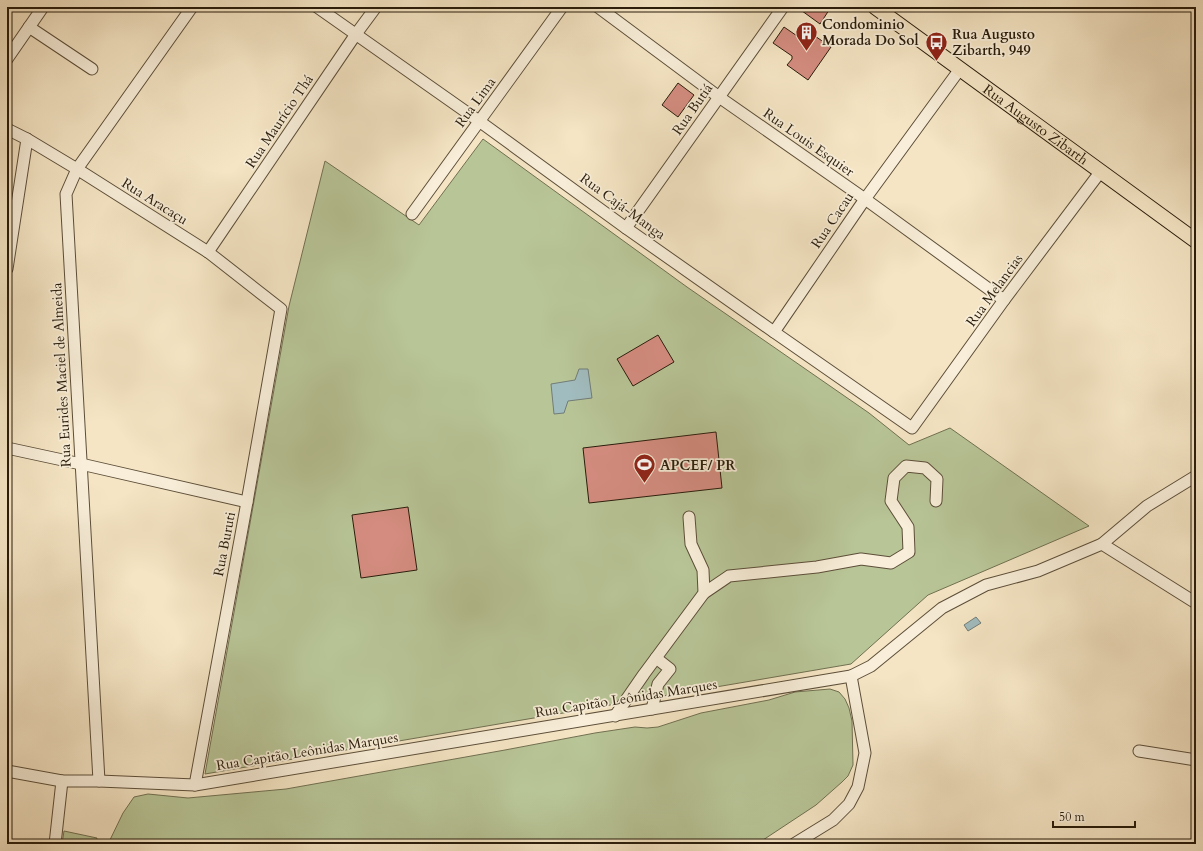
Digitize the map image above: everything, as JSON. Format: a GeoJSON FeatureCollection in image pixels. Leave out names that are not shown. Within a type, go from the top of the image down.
{"type":"FeatureCollection","features":[{"type":"Feature","properties":{"kind":"main road","name":"Rua Augusto Zibarth"},"geometry":{"type":"LineString","coordinates":[[875,7],[1196,241]]}},
{"type":"Feature","properties":{"kind":"street"},"geometry":{"type":"LineString","coordinates":[[7,59],[43,7]]}},
{"type":"Feature","properties":{"kind":"street","name":"Rua Eurides Maciel de Almeida"},"geometry":{"type":"LineString","coordinates":[[99,781],[66,194],[77,169],[192,7]]}},
{"type":"Feature","properties":{"kind":"street","name":"Rua Cajá-Manga"},"geometry":{"type":"LineString","coordinates":[[317,7],[479,121],[626,228],[912,428]]}},
{"type":"Feature","properties":{"kind":"street","name":"Rua Maurício Thá"},"geometry":{"type":"LineString","coordinates":[[208,252],[356,34],[376,7]]}},
{"type":"Feature","properties":{"kind":"street","name":"Rua Lima"},"geometry":{"type":"LineString","coordinates":[[412,214],[562,7]]}},
{"type":"Feature","properties":{"kind":"street","name":"Rua Louis Esquier"},"geometry":{"type":"LineString","coordinates":[[598,7],[719,97],[1004,300]]}},
{"type":"Feature","properties":{"kind":"street","name":"Rua Butiá"},"geometry":{"type":"LineString","coordinates":[[626,228],[783,7]]}},
{"type":"Feature","properties":{"kind":"street"},"geometry":{"type":"LineString","coordinates":[[29,27],[92,69]]}},
{"type":"Feature","properties":{"kind":"street","name":"Rua Cacau"},"geometry":{"type":"LineString","coordinates":[[774,332],[864,199],[960,69]]}},
{"type":"Feature","properties":{"kind":"street","name":"Rua Aracaçu"},"geometry":{"type":"LineString","coordinates":[[7,129],[27,139],[77,169],[208,252],[281,309]]}},
{"type":"Feature","properties":{"kind":"street"},"geometry":{"type":"LineString","coordinates":[[7,269],[27,139]]}},
{"type":"Feature","properties":{"kind":"street","name":"Rua Melancias"},"geometry":{"type":"LineString","coordinates":[[912,428],[1004,300],[1101,171]]}},
{"type":"Feature","properties":{"kind":"street","name":"Rua Buruti"},"geometry":{"type":"LineString","coordinates":[[195,785],[281,309]]}},
{"type":"Feature","properties":{"kind":"street"},"geometry":{"type":"LineString","coordinates":[[7,448],[247,502]]}},
{"type":"Feature","properties":{"kind":"street"},"geometry":{"type":"LineString","coordinates":[[615,716],[704,593],[730,576],[817,567],[861,559],[891,563],[909,552],[908,527],[891,501],[894,478],[906,466],[925,468],[937,479],[936,501]]}},
{"type":"Feature","properties":{"kind":"street","name":"Rua Capitão Leônidas Marques"},"geometry":{"type":"LineString","coordinates":[[7,771],[62,780],[195,785],[851,676],[871,666],[942,608],[986,585],[1038,571],[1102,544],[1147,506],[1196,476]]}},
{"type":"Feature","properties":{"kind":"street"},"geometry":{"type":"LineString","coordinates":[[689,517],[691,544],[703,570],[704,593]]}},
{"type":"Feature","properties":{"kind":"street"},"geometry":{"type":"LineString","coordinates":[[1102,544],[1196,603]]}},
{"type":"Feature","properties":{"kind":"street"},"geometry":{"type":"LineString","coordinates":[[652,709],[658,684],[670,669],[656,658]]}},
{"type":"Feature","properties":{"kind":"street"},"geometry":{"type":"LineString","coordinates":[[644,674],[658,684]]}},
{"type":"Feature","properties":{"kind":"street"},"geometry":{"type":"LineString","coordinates":[[794,844],[833,820],[849,804],[858,787],[865,752],[851,676]]}},
{"type":"Feature","properties":{"kind":"street"},"geometry":{"type":"LineString","coordinates":[[1139,751],[1196,760]]}},
{"type":"Feature","properties":{"kind":"street"},"geometry":{"type":"LineString","coordinates":[[55,844],[62,780]]}},
{"type":"Feature","properties":{"kind":"green space","name":"APCEF/ PR"},"geometry":{"type":"Polygon","coordinates":[[[483,139],[687,287],[869,413],[909,445],[950,428],[1089,526],[928,595],[851,664],[205,774],[289,306],[325,161],[419,225],[483,139]]]}},
{"type":"Feature","properties":{"kind":"green space"},"geometry":{"type":"Polygon","coordinates":[[[830,689],[839,692],[845,699],[852,721],[853,765],[848,776],[816,805],[757,844],[108,844],[123,813],[134,797],[148,794],[188,798],[286,789],[595,733],[635,727],[658,727],[701,713],[769,700],[795,692],[830,689]]]}},
{"type":"Feature","properties":{"kind":"green space"},"geometry":{"type":"Polygon","coordinates":[[[64,831],[97,838],[96,844],[62,844],[64,831]]]}},
{"type":"Feature","properties":{"kind":"water"},"geometry":{"type":"Polygon","coordinates":[[[579,369],[588,369],[592,398],[568,401],[564,413],[554,414],[551,384],[575,380],[579,369]]]}},
{"type":"Feature","properties":{"kind":"water"},"geometry":{"type":"Polygon","coordinates":[[[976,617],[981,623],[968,631],[964,625],[976,617]]]}},
{"type":"Feature","properties":{"kind":"building"},"geometry":{"type":"Polygon","coordinates":[[[831,7],[820,24],[798,8],[831,7]]]}},
{"type":"Feature","properties":{"kind":"building","name":"Condominio Morada Do Sol"},"geometry":{"type":"Polygon","coordinates":[[[784,27],[803,40],[805,40],[809,32],[831,47],[808,80],[787,65],[792,59],[792,56],[773,43],[784,27]]]}},
{"type":"Feature","properties":{"kind":"building"},"geometry":{"type":"Polygon","coordinates":[[[678,83],[694,95],[678,117],[662,105],[678,83]]]}},
{"type":"Feature","properties":{"kind":"building"},"geometry":{"type":"Polygon","coordinates":[[[658,335],[674,362],[633,386],[617,359],[658,335]]]}},
{"type":"Feature","properties":{"kind":"building"},"geometry":{"type":"Polygon","coordinates":[[[716,432],[722,488],[589,503],[583,448],[716,432]]]}},
{"type":"Feature","properties":{"kind":"building"},"geometry":{"type":"Polygon","coordinates":[[[408,507],[417,570],[361,578],[352,515],[408,507]]]}},
{"type":"Feature","properties":{"kind":"place","name":"Condominio Morada Do Sol"},"geometry":{"type":"Point","coordinates":[807,52]}},
{"type":"Feature","properties":{"kind":"place","name":"Rua Augusto Zibarth, 949"},"geometry":{"type":"Point","coordinates":[936,62]}},
{"type":"Feature","properties":{"kind":"place","name":"APCEF/ PR"},"geometry":{"type":"Point","coordinates":[644,484]}}]}
